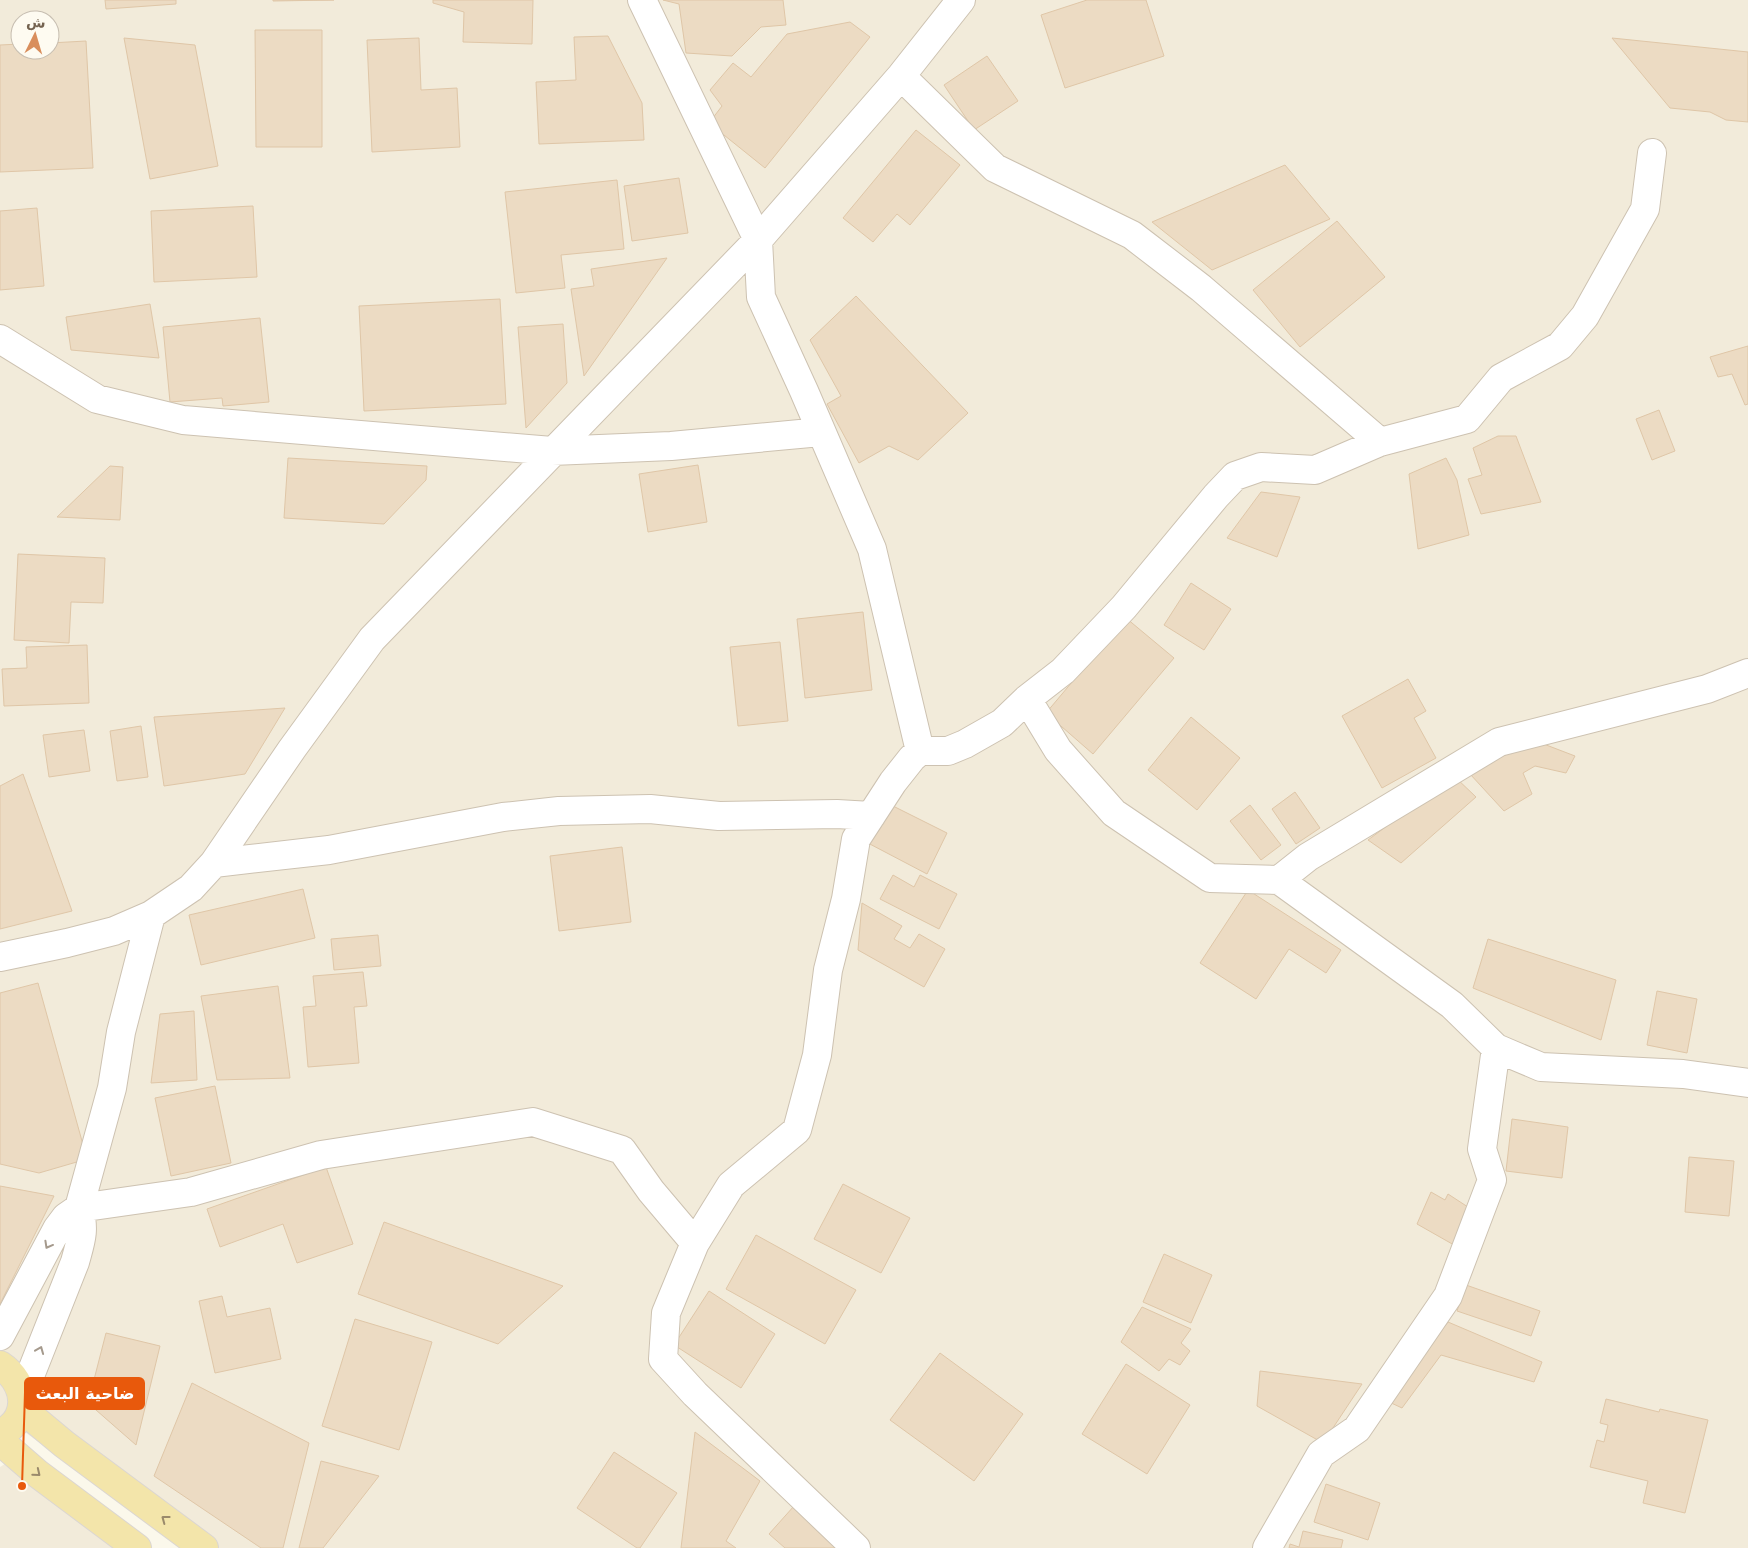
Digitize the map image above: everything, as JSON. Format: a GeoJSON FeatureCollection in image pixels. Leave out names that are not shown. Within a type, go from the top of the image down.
{"type":"FeatureCollection","features":[{"type":"Feature","properties":{"kind":"main road"},"geometry":{"type":"LineString","coordinates":[[0,1365],[10,1372],[18,1383],[22,1402],[16,1421],[7,1431],[0,1434]]}},
{"type":"Feature","properties":{"kind":"main road"},"geometry":{"type":"LineString","coordinates":[[22,1402],[64,1444],[204,1548]]}},
{"type":"Feature","properties":{"kind":"main road"},"geometry":{"type":"LineString","coordinates":[[0,1441],[38,1474],[137,1548]]}},
{"type":"Feature","properties":{"kind":"street"},"geometry":{"type":"LineString","coordinates":[[642,0],[758,240],[761,297],[872,549],[920,751]]}},
{"type":"Feature","properties":{"kind":"street"},"geometry":{"type":"LineString","coordinates":[[0,957],[67,944],[114,931],[151,915],[191,888],[214,863],[292,749],[372,639],[758,240],[901,76],[961,0]]}},
{"type":"Feature","properties":{"kind":"street"},"geometry":{"type":"LineString","coordinates":[[901,76],[995,168],[1132,235],[1201,288],[1380,442]]}},
{"type":"Feature","properties":{"kind":"street"},"geometry":{"type":"LineString","coordinates":[[856,1548],[695,1394],[663,1359],[666,1313],[695,1243],[731,1185],[797,1130],[817,1055],[828,970],[846,899],[856,839],[893,782],[920,751],[948,752],[965,744],[1002,722],[1026,699],[1064,671],[1124,608],[1200,514],[1235,476],[1261,467],[1315,470],[1380,442],[1467,419],[1501,378],[1560,346],[1585,316],[1645,209],[1652,153]]}},
{"type":"Feature","properties":{"kind":"street"},"geometry":{"type":"LineString","coordinates":[[0,339],[97,399],[183,420],[552,451],[671,446],[821,432]]}},
{"type":"Feature","properties":{"kind":"street"},"geometry":{"type":"LineString","coordinates":[[1279,880],[1308,857],[1499,742],[1707,689],[1748,673]]}},
{"type":"Feature","properties":{"kind":"street"},"geometry":{"type":"LineString","coordinates":[[1026,699],[1058,750],[1114,813],[1210,878],[1279,880],[1452,1005],[1496,1048],[1541,1066],[1683,1074],[1748,1083]]}},
{"type":"Feature","properties":{"kind":"street"},"geometry":{"type":"LineString","coordinates":[[214,863],[329,850],[494,818],[559,811],[650,809],[719,816],[837,814],[871,816]]}},
{"type":"Feature","properties":{"kind":"street"},"geometry":{"type":"LineString","coordinates":[[22,1402],[75,1262],[83,1223],[79,1208],[112,1088],[121,1032],[151,915]]}},
{"type":"Feature","properties":{"kind":"street"},"geometry":{"type":"LineString","coordinates":[[1267,1548],[1321,1454],[1357,1429],[1448,1296],[1492,1180],[1482,1149],[1496,1048]]}},
{"type":"Feature","properties":{"kind":"street"},"geometry":{"type":"LineString","coordinates":[[0,1336],[57,1229],[66,1217],[79,1208],[191,1192],[321,1155],[533,1122],[622,1150],[651,1190],[695,1243]]}},
{"type":"Feature","properties":{"kind":"shaded area"},"geometry":{"type":"Polygon","coordinates":[[[0,0],[1748,0],[1748,1548],[185,1548],[4,1417],[0,1419],[0,0]]]}},
{"type":"Feature","properties":{"kind":"shaded area"},"geometry":{"type":"Polygon","coordinates":[[[8,1462],[126,1548],[0,1548],[0,1467],[8,1462]]]}},
{"type":"Feature","properties":{"kind":"building"},"geometry":{"type":"Polygon","coordinates":[[[105,0],[176,0],[176,4],[106,9],[105,0]]]}},
{"type":"Feature","properties":{"kind":"building"},"geometry":{"type":"Polygon","coordinates":[[[273,0],[334,0],[273,1],[273,0]]]}},
{"type":"Feature","properties":{"kind":"building"},"geometry":{"type":"Polygon","coordinates":[[[433,0],[533,0],[532,44],[463,42],[464,12],[433,3],[433,0]]]}},
{"type":"Feature","properties":{"kind":"building"},"geometry":{"type":"Polygon","coordinates":[[[663,0],[783,0],[786,25],[761,27],[732,56],[686,53],[679,4],[663,0]]]}},
{"type":"Feature","properties":{"kind":"building"},"geometry":{"type":"Polygon","coordinates":[[[1087,0],[1146,0],[1164,56],[1065,88],[1041,15],[1087,0]]]}},
{"type":"Feature","properties":{"kind":"building"},"geometry":{"type":"Polygon","coordinates":[[[850,22],[870,37],[765,168],[709,123],[722,106],[710,90],[733,63],[751,77],[787,34],[850,22]]]}},
{"type":"Feature","properties":{"kind":"building"},"geometry":{"type":"Polygon","coordinates":[[[255,30],[322,30],[322,147],[256,147],[255,30]]]}},
{"type":"Feature","properties":{"kind":"building"},"geometry":{"type":"Polygon","coordinates":[[[608,36],[642,103],[644,140],[539,144],[536,82],[576,80],[574,37],[608,36]]]}},
{"type":"Feature","properties":{"kind":"building"},"geometry":{"type":"Polygon","coordinates":[[[124,38],[195,45],[218,166],[150,179],[124,38]]]}},
{"type":"Feature","properties":{"kind":"building"},"geometry":{"type":"Polygon","coordinates":[[[419,38],[421,90],[457,88],[460,147],[372,152],[367,40],[419,38]]]}},
{"type":"Feature","properties":{"kind":"building"},"geometry":{"type":"Polygon","coordinates":[[[1612,38],[1748,52],[1748,122],[1726,120],[1710,112],[1670,108],[1612,38]]]}},
{"type":"Feature","properties":{"kind":"building"},"geometry":{"type":"Polygon","coordinates":[[[86,41],[93,168],[0,172],[0,45],[10,44],[10,60],[60,60],[60,42],[86,41]]]}},
{"type":"Feature","properties":{"kind":"building"},"geometry":{"type":"Polygon","coordinates":[[[987,56],[1018,101],[974,130],[944,85],[987,56]]]}},
{"type":"Feature","properties":{"kind":"building"},"geometry":{"type":"Polygon","coordinates":[[[916,130],[960,165],[910,225],[897,214],[873,242],[843,218],[916,130]]]}},
{"type":"Feature","properties":{"kind":"building"},"geometry":{"type":"Polygon","coordinates":[[[1285,165],[1330,219],[1212,270],[1152,222],[1285,165]]]}},
{"type":"Feature","properties":{"kind":"building"},"geometry":{"type":"Polygon","coordinates":[[[679,178],[688,233],[632,241],[624,186],[679,178]]]}},
{"type":"Feature","properties":{"kind":"building"},"geometry":{"type":"Polygon","coordinates":[[[617,180],[624,249],[561,255],[565,288],[516,293],[505,192],[617,180]]]}},
{"type":"Feature","properties":{"kind":"building"},"geometry":{"type":"Polygon","coordinates":[[[253,206],[257,277],[154,282],[151,211],[253,206]]]}},
{"type":"Feature","properties":{"kind":"building"},"geometry":{"type":"Polygon","coordinates":[[[37,208],[44,286],[0,290],[0,211],[37,208]]]}},
{"type":"Feature","properties":{"kind":"building"},"geometry":{"type":"Polygon","coordinates":[[[1337,221],[1385,277],[1300,347],[1253,290],[1337,221]]]}},
{"type":"Feature","properties":{"kind":"building"},"geometry":{"type":"Polygon","coordinates":[[[667,258],[584,376],[571,289],[594,286],[591,269],[667,258]]]}},
{"type":"Feature","properties":{"kind":"building"},"geometry":{"type":"Polygon","coordinates":[[[856,296],[968,413],[918,460],[889,446],[859,463],[827,404],[841,396],[810,340],[856,296]]]}},
{"type":"Feature","properties":{"kind":"building"},"geometry":{"type":"Polygon","coordinates":[[[500,299],[506,404],[364,411],[359,306],[500,299]]]}},
{"type":"Feature","properties":{"kind":"building"},"geometry":{"type":"Polygon","coordinates":[[[150,304],[159,358],[71,350],[66,317],[150,304]]]}},
{"type":"Feature","properties":{"kind":"building"},"geometry":{"type":"Polygon","coordinates":[[[260,318],[269,402],[223,406],[222,398],[170,402],[163,327],[260,318]]]}},
{"type":"Feature","properties":{"kind":"building"},"geometry":{"type":"Polygon","coordinates":[[[563,324],[567,383],[526,428],[518,327],[563,324]]]}},
{"type":"Feature","properties":{"kind":"building"},"geometry":{"type":"Polygon","coordinates":[[[1748,346],[1748,404],[1745,405],[1732,374],[1718,377],[1710,357],[1748,346]]]}},
{"type":"Feature","properties":{"kind":"building"},"geometry":{"type":"Polygon","coordinates":[[[1659,410],[1675,451],[1652,460],[1636,419],[1659,410]]]}},
{"type":"Feature","properties":{"kind":"building"},"geometry":{"type":"Polygon","coordinates":[[[1498,436],[1516,436],[1541,502],[1481,514],[1468,479],[1482,475],[1473,448],[1498,436]]]}},
{"type":"Feature","properties":{"kind":"building"},"geometry":{"type":"Polygon","coordinates":[[[288,458],[427,466],[426,480],[384,524],[284,518],[288,458]]]}},
{"type":"Feature","properties":{"kind":"building"},"geometry":{"type":"Polygon","coordinates":[[[1446,458],[1457,480],[1469,535],[1418,549],[1409,474],[1446,458]]]}},
{"type":"Feature","properties":{"kind":"building"},"geometry":{"type":"Polygon","coordinates":[[[698,465],[707,522],[648,532],[639,474],[698,465]]]}},
{"type":"Feature","properties":{"kind":"building"},"geometry":{"type":"Polygon","coordinates":[[[110,466],[123,467],[120,520],[57,517],[110,466]]]}},
{"type":"Feature","properties":{"kind":"building"},"geometry":{"type":"Polygon","coordinates":[[[1261,492],[1300,497],[1277,557],[1227,538],[1261,492]]]}},
{"type":"Feature","properties":{"kind":"building"},"geometry":{"type":"Polygon","coordinates":[[[18,554],[105,558],[103,603],[71,602],[69,643],[14,640],[18,554]]]}},
{"type":"Feature","properties":{"kind":"building"},"geometry":{"type":"Polygon","coordinates":[[[1191,583],[1231,609],[1204,650],[1164,625],[1191,583]]]}},
{"type":"Feature","properties":{"kind":"building"},"geometry":{"type":"Polygon","coordinates":[[[863,612],[872,690],[805,698],[797,619],[863,612]]]}},
{"type":"Feature","properties":{"kind":"building"},"geometry":{"type":"Polygon","coordinates":[[[1126,618],[1174,658],[1093,754],[1046,713],[1126,618]]]}},
{"type":"Feature","properties":{"kind":"building"},"geometry":{"type":"Polygon","coordinates":[[[780,642],[788,721],[738,726],[730,647],[780,642]]]}},
{"type":"Feature","properties":{"kind":"building"},"geometry":{"type":"Polygon","coordinates":[[[87,645],[89,703],[4,706],[2,669],[27,668],[26,647],[87,645]]]}},
{"type":"Feature","properties":{"kind":"building"},"geometry":{"type":"Polygon","coordinates":[[[1408,679],[1426,711],[1414,718],[1436,758],[1382,788],[1342,716],[1408,679]]]}},
{"type":"Feature","properties":{"kind":"building"},"geometry":{"type":"Polygon","coordinates":[[[285,708],[245,774],[164,786],[154,717],[285,708]]]}},
{"type":"Feature","properties":{"kind":"building"},"geometry":{"type":"Polygon","coordinates":[[[1191,717],[1240,758],[1197,810],[1148,770],[1191,717]]]}},
{"type":"Feature","properties":{"kind":"building"},"geometry":{"type":"Polygon","coordinates":[[[141,726],[148,777],[117,781],[110,731],[141,726]]]}},
{"type":"Feature","properties":{"kind":"building"},"geometry":{"type":"Polygon","coordinates":[[[84,730],[90,771],[49,777],[43,735],[84,730]]]}},
{"type":"Feature","properties":{"kind":"building"},"geometry":{"type":"Polygon","coordinates":[[[1541,743],[1575,756],[1566,773],[1535,766],[1523,773],[1532,794],[1504,811],[1470,774],[1492,761],[1525,746],[1541,743]]]}},
{"type":"Feature","properties":{"kind":"building"},"geometry":{"type":"Polygon","coordinates":[[[23,774],[72,911],[0,929],[0,786],[23,774]]]}},
{"type":"Feature","properties":{"kind":"building"},"geometry":{"type":"Polygon","coordinates":[[[1454,776],[1476,797],[1401,863],[1368,840],[1454,776]]]}},
{"type":"Feature","properties":{"kind":"building"},"geometry":{"type":"Polygon","coordinates":[[[1295,792],[1320,828],[1296,844],[1272,809],[1295,792]]]}},
{"type":"Feature","properties":{"kind":"building"},"geometry":{"type":"Polygon","coordinates":[[[887,803],[947,833],[927,874],[866,842],[887,803]]]}},
{"type":"Feature","properties":{"kind":"building"},"geometry":{"type":"Polygon","coordinates":[[[1250,805],[1281,845],[1261,860],[1230,821],[1250,805]]]}},
{"type":"Feature","properties":{"kind":"building"},"geometry":{"type":"Polygon","coordinates":[[[622,847],[631,922],[559,931],[550,856],[622,847]]]}},
{"type":"Feature","properties":{"kind":"building"},"geometry":{"type":"Polygon","coordinates":[[[893,875],[914,887],[920,875],[957,894],[939,929],[880,899],[893,875]]]}},
{"type":"Feature","properties":{"kind":"building"},"geometry":{"type":"Polygon","coordinates":[[[303,889],[315,938],[201,965],[189,915],[303,889]]]}},
{"type":"Feature","properties":{"kind":"building"},"geometry":{"type":"Polygon","coordinates":[[[1248,890],[1341,950],[1326,973],[1289,949],[1256,999],[1200,963],[1248,890]]]}},
{"type":"Feature","properties":{"kind":"building"},"geometry":{"type":"Polygon","coordinates":[[[862,903],[902,926],[894,939],[910,948],[919,934],[945,949],[924,987],[858,950],[862,903]]]}},
{"type":"Feature","properties":{"kind":"building"},"geometry":{"type":"Polygon","coordinates":[[[378,935],[381,966],[334,970],[331,939],[378,935]]]}},
{"type":"Feature","properties":{"kind":"building"},"geometry":{"type":"Polygon","coordinates":[[[1488,939],[1616,980],[1601,1040],[1473,988],[1488,939]]]}},
{"type":"Feature","properties":{"kind":"building"},"geometry":{"type":"Polygon","coordinates":[[[363,972],[367,1006],[354,1007],[359,1063],[308,1067],[303,1007],[316,1006],[313,976],[363,972]]]}},
{"type":"Feature","properties":{"kind":"building"},"geometry":{"type":"Polygon","coordinates":[[[38,983],[87,1159],[39,1173],[0,1164],[0,993],[38,983]]]}},
{"type":"Feature","properties":{"kind":"building"},"geometry":{"type":"Polygon","coordinates":[[[278,986],[290,1078],[217,1080],[201,996],[278,986]]]}},
{"type":"Feature","properties":{"kind":"building"},"geometry":{"type":"Polygon","coordinates":[[[1657,991],[1697,999],[1687,1053],[1647,1045],[1657,991]]]}},
{"type":"Feature","properties":{"kind":"building"},"geometry":{"type":"Polygon","coordinates":[[[194,1011],[197,1080],[151,1083],[160,1014],[194,1011]]]}},
{"type":"Feature","properties":{"kind":"building"},"geometry":{"type":"Polygon","coordinates":[[[215,1086],[231,1163],[171,1176],[155,1098],[215,1086]]]}},
{"type":"Feature","properties":{"kind":"building"},"geometry":{"type":"Polygon","coordinates":[[[1512,1119],[1568,1127],[1562,1178],[1506,1171],[1512,1119]]]}},
{"type":"Feature","properties":{"kind":"building"},"geometry":{"type":"Polygon","coordinates":[[[1689,1157],[1734,1161],[1729,1216],[1685,1212],[1689,1157]]]}},
{"type":"Feature","properties":{"kind":"building"},"geometry":{"type":"Polygon","coordinates":[[[326,1167],[353,1244],[297,1263],[283,1224],[220,1247],[207,1209],[326,1167]]]}},
{"type":"Feature","properties":{"kind":"building"},"geometry":{"type":"Polygon","coordinates":[[[843,1184],[910,1218],[881,1273],[814,1239],[843,1184]]]}},
{"type":"Feature","properties":{"kind":"building"},"geometry":{"type":"Polygon","coordinates":[[[0,1186],[54,1196],[0,1304],[0,1186]]]}},
{"type":"Feature","properties":{"kind":"building"},"geometry":{"type":"Polygon","coordinates":[[[1431,1192],[1445,1200],[1448,1194],[1471,1209],[1454,1245],[1417,1224],[1431,1192]]]}},
{"type":"Feature","properties":{"kind":"building"},"geometry":{"type":"Polygon","coordinates":[[[384,1222],[563,1286],[498,1344],[358,1294],[384,1222]]]}},
{"type":"Feature","properties":{"kind":"building"},"geometry":{"type":"Polygon","coordinates":[[[756,1235],[856,1290],[825,1344],[726,1289],[756,1235]]]}},
{"type":"Feature","properties":{"kind":"building"},"geometry":{"type":"Polygon","coordinates":[[[1164,1254],[1212,1275],[1191,1323],[1143,1302],[1164,1254]]]}},
{"type":"Feature","properties":{"kind":"building"},"geometry":{"type":"Polygon","coordinates":[[[1466,1285],[1540,1311],[1531,1336],[1457,1311],[1466,1285]]]}},
{"type":"Feature","properties":{"kind":"building"},"geometry":{"type":"Polygon","coordinates":[[[709,1291],[775,1334],[741,1388],[674,1345],[709,1291]]]}},
{"type":"Feature","properties":{"kind":"building"},"geometry":{"type":"Polygon","coordinates":[[[222,1296],[227,1317],[270,1308],[281,1359],[215,1373],[199,1301],[222,1296]]]}},
{"type":"Feature","properties":{"kind":"building"},"geometry":{"type":"Polygon","coordinates":[[[1142,1307],[1191,1329],[1181,1343],[1190,1351],[1180,1365],[1169,1359],[1159,1371],[1121,1342],[1142,1307]]]}},
{"type":"Feature","properties":{"kind":"building"},"geometry":{"type":"Polygon","coordinates":[[[355,1319],[432,1342],[399,1450],[322,1426],[355,1319]]]}},
{"type":"Feature","properties":{"kind":"building"},"geometry":{"type":"Polygon","coordinates":[[[1448,1322],[1542,1362],[1534,1382],[1441,1355],[1402,1408],[1387,1401],[1387,1398],[1448,1322]]]}},
{"type":"Feature","properties":{"kind":"building"},"geometry":{"type":"Polygon","coordinates":[[[106,1333],[160,1346],[136,1445],[88,1403],[106,1333]]]}},
{"type":"Feature","properties":{"kind":"building"},"geometry":{"type":"Polygon","coordinates":[[[940,1353],[1023,1414],[974,1481],[890,1420],[940,1353]]]}},
{"type":"Feature","properties":{"kind":"building"},"geometry":{"type":"Polygon","coordinates":[[[1126,1364],[1190,1405],[1147,1474],[1082,1434],[1126,1364]]]}},
{"type":"Feature","properties":{"kind":"building"},"geometry":{"type":"Polygon","coordinates":[[[1260,1371],[1362,1384],[1323,1443],[1257,1406],[1260,1371]]]}},
{"type":"Feature","properties":{"kind":"building"},"geometry":{"type":"Polygon","coordinates":[[[192,1383],[309,1443],[283,1548],[261,1548],[154,1476],[192,1383]]]}},
{"type":"Feature","properties":{"kind":"building"},"geometry":{"type":"Polygon","coordinates":[[[1606,1399],[1659,1412],[1660,1409],[1708,1420],[1685,1513],[1643,1503],[1648,1481],[1590,1467],[1597,1440],[1604,1442],[1608,1425],[1600,1423],[1606,1399]]]}},
{"type":"Feature","properties":{"kind":"building"},"geometry":{"type":"Polygon","coordinates":[[[695,1432],[760,1481],[726,1541],[736,1548],[681,1548],[695,1432]]]}},
{"type":"Feature","properties":{"kind":"building"},"geometry":{"type":"Polygon","coordinates":[[[614,1452],[677,1493],[640,1548],[637,1548],[577,1508],[614,1452]]]}},
{"type":"Feature","properties":{"kind":"building"},"geometry":{"type":"Polygon","coordinates":[[[321,1461],[379,1476],[323,1548],[299,1548],[321,1461]]]}},
{"type":"Feature","properties":{"kind":"building"},"geometry":{"type":"Polygon","coordinates":[[[1326,1484],[1380,1503],[1368,1540],[1314,1522],[1326,1484]]]}},
{"type":"Feature","properties":{"kind":"building"},"geometry":{"type":"Polygon","coordinates":[[[794,1506],[844,1548],[785,1548],[769,1534],[794,1506]]]}},
{"type":"Feature","properties":{"kind":"building"},"geometry":{"type":"Polygon","coordinates":[[[1303,1531],[1343,1540],[1341,1548],[1289,1548],[1290,1544],[1299,1547],[1303,1531]]]}},
{"type":"Feature","properties":{"kind":"place","name":"ضاحية البعث"},"geometry":{"type":"Point","coordinates":[22,1486]}}]}
